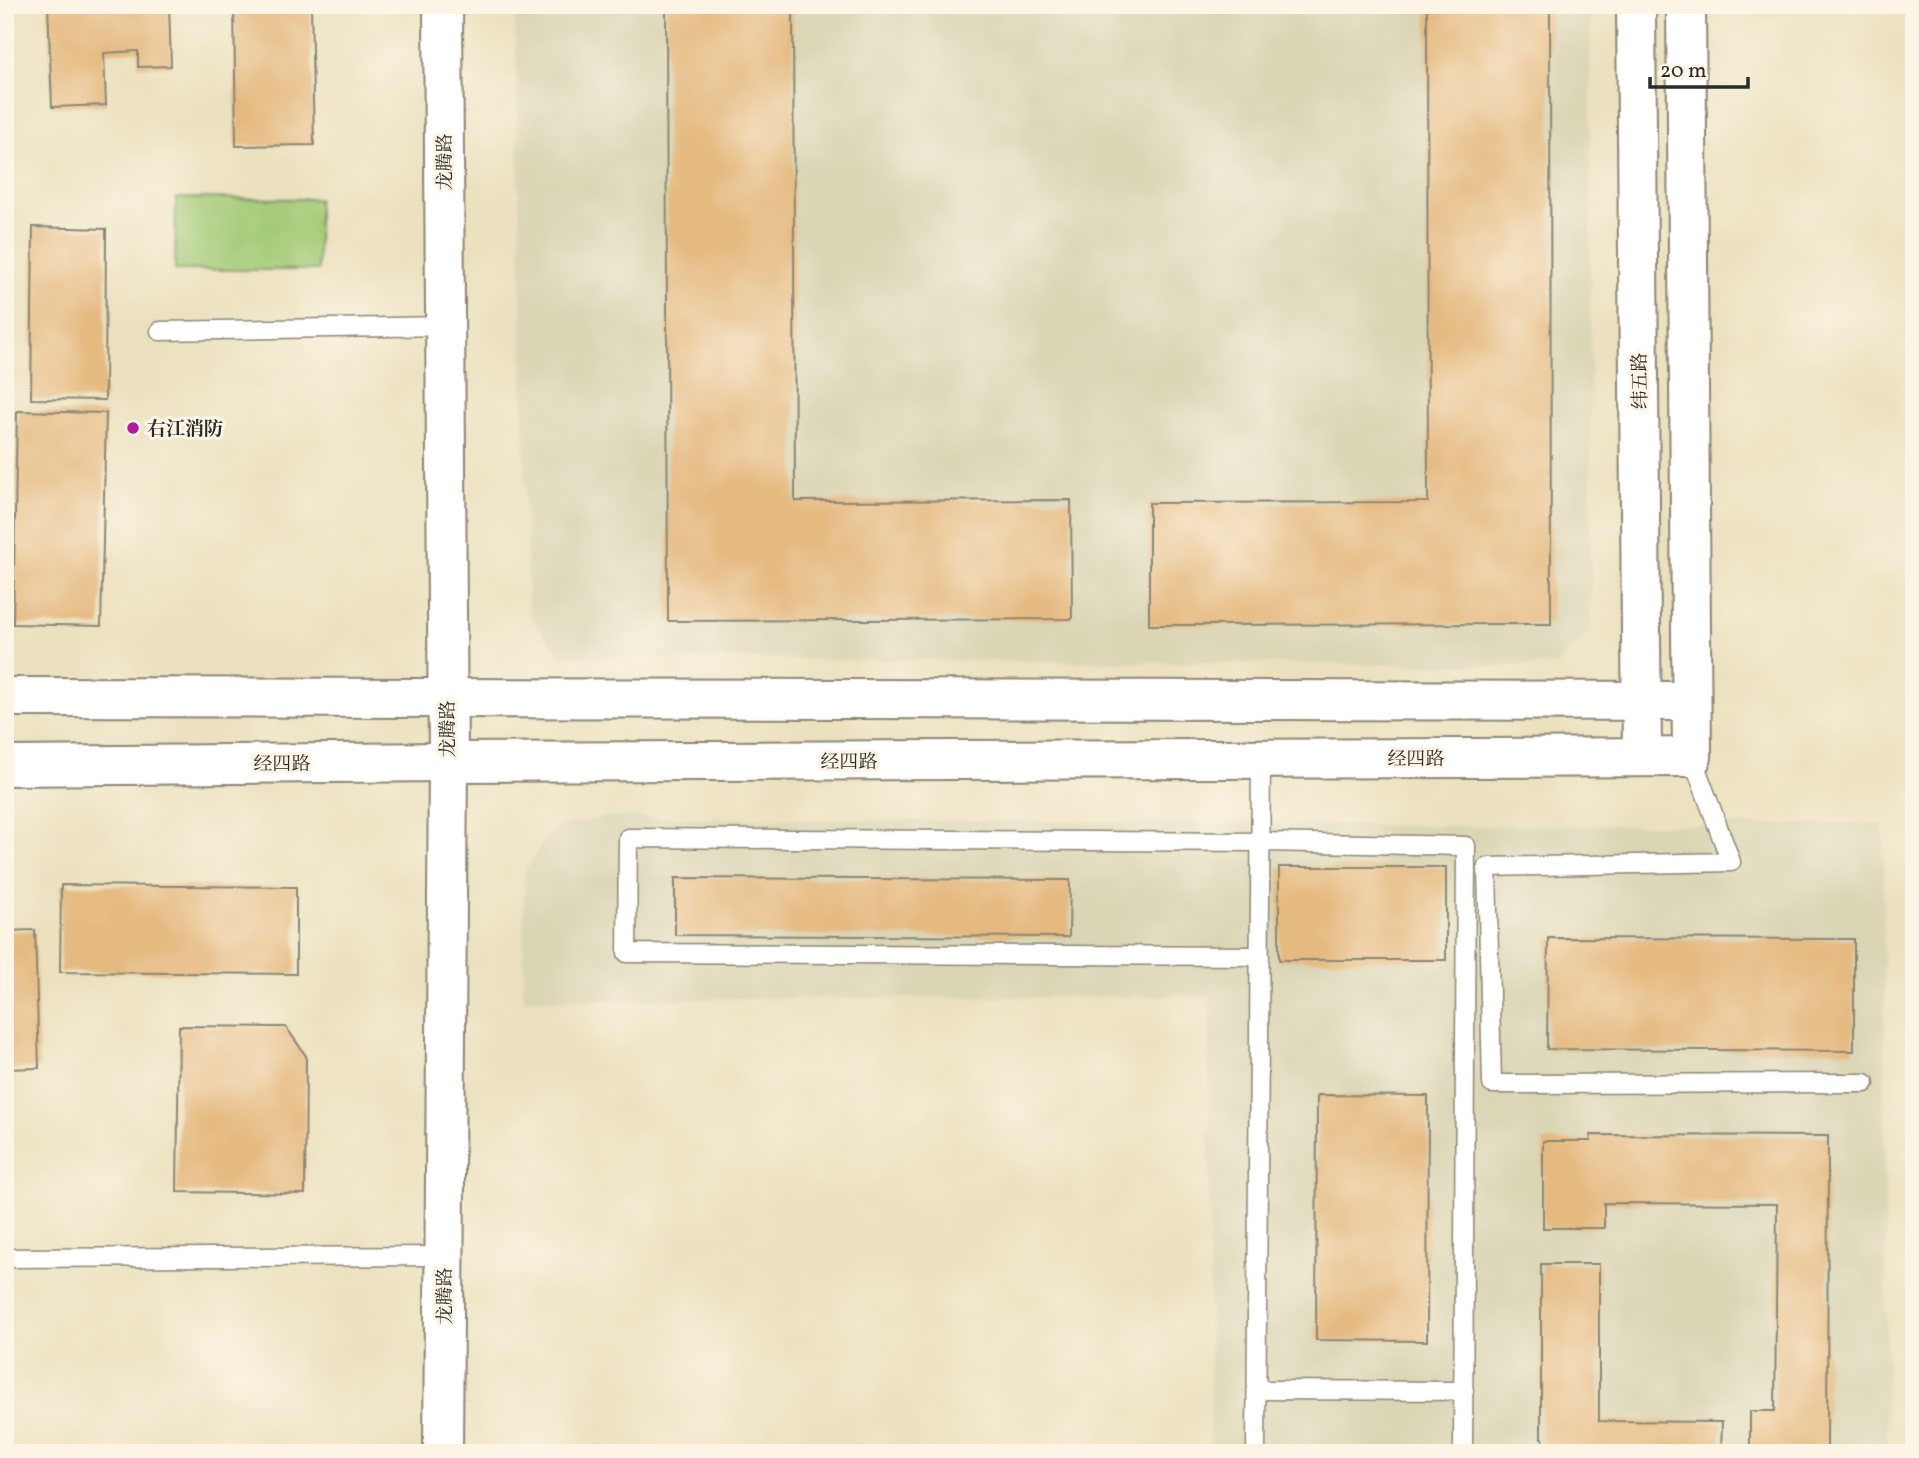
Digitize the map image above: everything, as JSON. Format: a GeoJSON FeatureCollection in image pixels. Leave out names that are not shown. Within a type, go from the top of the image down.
{"type":"FeatureCollection","features":[{"type":"Feature","properties":{"kind":"street","name":"龙腾路"},"geometry":{"type":"LineString","coordinates":[[443,5],[448,762],[443,1453]]}},
{"type":"Feature","properties":{"kind":"street","name":"纬五路"},"geometry":{"type":"LineString","coordinates":[[1636,5],[1643,757]]}},
{"type":"Feature","properties":{"kind":"street"},"geometry":{"type":"LineString","coordinates":[[1686,5],[1692,757]]}},
{"type":"Feature","properties":{"kind":"street"},"geometry":{"type":"LineString","coordinates":[[5,697],[1691,701]]}},
{"type":"Feature","properties":{"kind":"street","name":"经四路"},"geometry":{"type":"LineString","coordinates":[[5,766],[1692,757]]}},
{"type":"Feature","properties":{"kind":"lane"},"geometry":{"type":"LineString","coordinates":[[160,331],[445,326]]}},
{"type":"Feature","properties":{"kind":"lane"},"geometry":{"type":"LineString","coordinates":[[1692,757],[1731,862],[1487,867],[1492,1084],[1865,1083]]}},
{"type":"Feature","properties":{"kind":"lane"},"geometry":{"type":"LineString","coordinates":[[1256,1453],[1261,759]]}},
{"type":"Feature","properties":{"kind":"lane"},"geometry":{"type":"LineString","coordinates":[[1260,956],[627,953],[628,838],[1465,846],[1464,1453]]}},
{"type":"Feature","properties":{"kind":"lane"},"geometry":{"type":"LineString","coordinates":[[5,1258],[444,1256]]}},
{"type":"Feature","properties":{"kind":"lane"},"geometry":{"type":"LineString","coordinates":[[1257,1390],[1464,1391]]}},
{"type":"Feature","properties":{"kind":"shaded area"},"geometry":{"type":"Polygon","coordinates":[[[515,5],[1590,5],[1591,630],[1556,666],[562,657],[528,613],[515,5]]]}},
{"type":"Feature","properties":{"kind":"shaded area"},"geometry":{"type":"Polygon","coordinates":[[[608,817],[1478,826],[1883,824],[1887,1453],[1210,1453],[1209,996],[523,1000],[524,874],[542,843],[560,826],[608,817]]]}},
{"type":"Feature","properties":{"kind":"green space"},"geometry":{"type":"Polygon","coordinates":[[[176,198],[318,199],[318,270],[175,270],[176,198]]]}},
{"type":"Feature","properties":{"kind":"building"},"geometry":{"type":"Polygon","coordinates":[[[48,5],[169,5],[171,66],[138,67],[138,51],[104,53],[106,105],[52,107],[48,5]]]}},
{"type":"Feature","properties":{"kind":"building"},"geometry":{"type":"Polygon","coordinates":[[[234,5],[311,5],[314,145],[236,146],[234,5]]]}},
{"type":"Feature","properties":{"kind":"building"},"geometry":{"type":"Polygon","coordinates":[[[666,5],[793,5],[795,501],[1071,500],[1072,619],[668,621],[666,5]]]}},
{"type":"Feature","properties":{"kind":"building"},"geometry":{"type":"Polygon","coordinates":[[[1427,5],[1550,5],[1551,624],[1149,625],[1149,503],[1428,502],[1427,5]]]}},
{"type":"Feature","properties":{"kind":"building"},"geometry":{"type":"Polygon","coordinates":[[[33,227],[106,229],[105,400],[31,399],[33,227]]]}},
{"type":"Feature","properties":{"kind":"building"},"geometry":{"type":"Polygon","coordinates":[[[17,411],[106,413],[101,626],[13,624],[17,411]]]}},
{"type":"Feature","properties":{"kind":"building"},"geometry":{"type":"Polygon","coordinates":[[[1279,867],[1446,867],[1446,960],[1279,960],[1279,867]]]}},
{"type":"Feature","properties":{"kind":"building"},"geometry":{"type":"Polygon","coordinates":[[[675,878],[1070,880],[1069,937],[675,935],[675,878]]]}},
{"type":"Feature","properties":{"kind":"building"},"geometry":{"type":"Polygon","coordinates":[[[61,885],[296,887],[296,974],[60,972],[61,885]]]}},
{"type":"Feature","properties":{"kind":"building"},"geometry":{"type":"Polygon","coordinates":[[[35,930],[39,1068],[5,1069],[5,931],[35,930]]]}},
{"type":"Feature","properties":{"kind":"building"},"geometry":{"type":"Polygon","coordinates":[[[1548,938],[1854,939],[1854,1051],[1547,1049],[1548,938]]]}},
{"type":"Feature","properties":{"kind":"building"},"geometry":{"type":"Polygon","coordinates":[[[179,1026],[286,1027],[306,1056],[305,1194],[177,1192],[179,1026]]]}},
{"type":"Feature","properties":{"kind":"building"},"geometry":{"type":"Polygon","coordinates":[[[1317,1095],[1428,1096],[1427,1341],[1316,1340],[1317,1095]]]}},
{"type":"Feature","properties":{"kind":"building"},"geometry":{"type":"Polygon","coordinates":[[[1590,1135],[1828,1136],[1827,1453],[1750,1453],[1750,1411],[1775,1411],[1777,1204],[1604,1203],[1604,1228],[1543,1228],[1543,1141],[1591,1141],[1590,1135]]]}},
{"type":"Feature","properties":{"kind":"building"},"geometry":{"type":"Polygon","coordinates":[[[1541,1264],[1599,1264],[1599,1421],[1722,1422],[1721,1453],[1543,1453],[1541,1264]]]}},
{"type":"Feature","properties":{"kind":"place","name":"右江消防"},"geometry":{"type":"Point","coordinates":[133,428]}}]}
